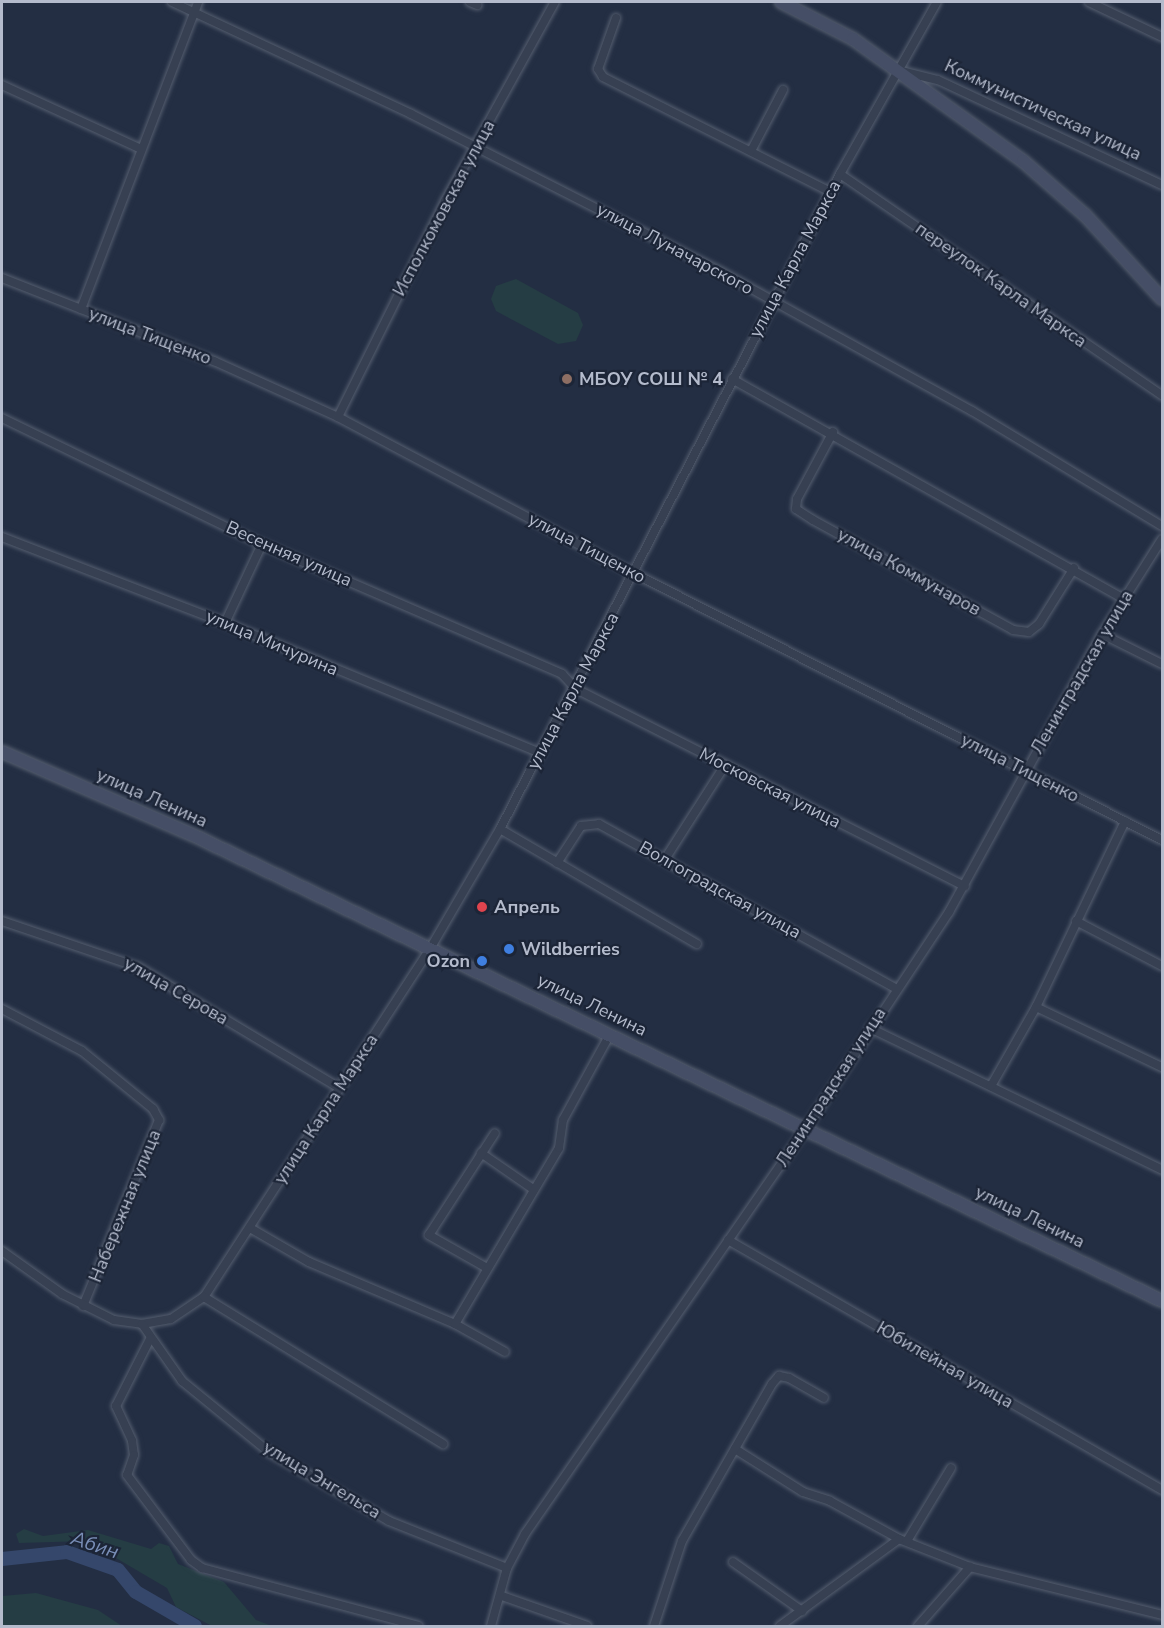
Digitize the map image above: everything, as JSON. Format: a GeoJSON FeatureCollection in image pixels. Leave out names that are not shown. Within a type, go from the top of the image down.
{"type":"FeatureCollection","features":[{"type":"Feature","properties":{"kind":"main road","name":"Коммунистическая улица"},"geometry":{"type":"LineString","coordinates":[[781,2],[901,71]]}},
{"type":"Feature","properties":{"kind":"main road"},"geometry":{"type":"LineString","coordinates":[[901,71],[1050,184],[1162,298]]}},
{"type":"Feature","properties":{"kind":"main road","name":"улица Ленина"},"geometry":{"type":"LineString","coordinates":[[2,752],[195,836],[431,947],[1162,1301]]}},
{"type":"Feature","properties":{"kind":"street","name":"улица Луначарского"},"geometry":{"type":"LineString","coordinates":[[172,2],[477,148],[773,301],[972,411],[1162,526]]}},
{"type":"Feature","properties":{"kind":"street"},"geometry":{"type":"LineString","coordinates":[[81,309],[198,2]]}},
{"type":"Feature","properties":{"kind":"street","name":"Исполкомовская улица"},"geometry":{"type":"LineString","coordinates":[[338,417],[445,201],[477,148],[555,2]]}},
{"type":"Feature","properties":{"kind":"street","name":"улица Карла Маркса"},"geometry":{"type":"LineString","coordinates":[[142,1324],[171,1319],[204,1297],[431,947],[500,829],[576,689],[732,379],[840,174],[901,71],[937,2]]}},
{"type":"Feature","properties":{"kind":"street"},"geometry":{"type":"LineString","coordinates":[[1089,2],[1162,37]]}},
{"type":"Feature","properties":{"kind":"street"},"geometry":{"type":"LineString","coordinates":[[616,18],[598,69],[603,77],[831,192]]}},
{"type":"Feature","properties":{"kind":"street","name":"Коммунистическая улица"},"geometry":{"type":"LineString","coordinates":[[901,71],[938,80],[1162,185]]}},
{"type":"Feature","properties":{"kind":"street"},"geometry":{"type":"LineString","coordinates":[[2,85],[141,149]]}},
{"type":"Feature","properties":{"kind":"street"},"geometry":{"type":"LineString","coordinates":[[751,151],[783,90]]}},
{"type":"Feature","properties":{"kind":"street","name":"переулок Карла Маркса"},"geometry":{"type":"LineString","coordinates":[[840,174],[1162,395]]}},
{"type":"Feature","properties":{"kind":"street","name":"улица Тищенко"},"geometry":{"type":"LineString","coordinates":[[2,278],[214,361],[338,417],[635,574],[1162,840]]}},
{"type":"Feature","properties":{"kind":"street"},"geometry":{"type":"LineString","coordinates":[[732,379],[832,432],[1123,598]]}},
{"type":"Feature","properties":{"kind":"street","name":"Весенняя улица"},"geometry":{"type":"LineString","coordinates":[[2,418],[262,544],[562,674],[576,689]]}},
{"type":"Feature","properties":{"kind":"street","name":"улица Коммунаров"},"geometry":{"type":"LineString","coordinates":[[832,432],[797,499],[796,508],[813,520],[1013,630],[1029,632],[1039,624],[1074,568]]}},
{"type":"Feature","properties":{"kind":"street","name":"улица Мичурина"},"geometry":{"type":"LineString","coordinates":[[2,537],[225,623],[541,753]]}},
{"type":"Feature","properties":{"kind":"street","name":"Ленинградская улица"},"geometry":{"type":"LineString","coordinates":[[492,1626],[502,1596],[507,1568],[525,1534],[806,1128],[895,988],[965,886],[1025,770],[1102,634],[1162,539]]}},
{"type":"Feature","properties":{"kind":"street"},"geometry":{"type":"LineString","coordinates":[[225,623],[262,544]]}},
{"type":"Feature","properties":{"kind":"street"},"geometry":{"type":"LineString","coordinates":[[1102,634],[1162,664]]}},
{"type":"Feature","properties":{"kind":"street","name":"Московская улица"},"geometry":{"type":"LineString","coordinates":[[576,689],[965,886]]}},
{"type":"Feature","properties":{"kind":"street"},"geometry":{"type":"LineString","coordinates":[[665,859],[725,765]]}},
{"type":"Feature","properties":{"kind":"street"},"geometry":{"type":"LineString","coordinates":[[991,1086],[1036,1007],[1125,821]]}},
{"type":"Feature","properties":{"kind":"street","name":"Волгоградская улица"},"geometry":{"type":"LineString","coordinates":[[557,863],[582,826],[589,822],[665,859],[895,988]]}},
{"type":"Feature","properties":{"kind":"street"},"geometry":{"type":"LineString","coordinates":[[500,829],[697,944]]}},
{"type":"Feature","properties":{"kind":"street","name":"улица Серова"},"geometry":{"type":"LineString","coordinates":[[2,921],[138,967],[339,1088]]}},
{"type":"Feature","properties":{"kind":"street"},"geometry":{"type":"LineString","coordinates":[[1076,921],[1162,966]]}},
{"type":"Feature","properties":{"kind":"street"},"geometry":{"type":"LineString","coordinates":[[1036,1007],[1162,1067]]}},
{"type":"Feature","properties":{"kind":"street","name":"Набережная улица"},"geometry":{"type":"LineString","coordinates":[[2,1009],[82,1051],[153,1108],[159,1120],[83,1306]]}},
{"type":"Feature","properties":{"kind":"street"},"geometry":{"type":"LineString","coordinates":[[870,1028],[1162,1170]]}},
{"type":"Feature","properties":{"kind":"street"},"geometry":{"type":"LineString","coordinates":[[455,1324],[533,1189],[560,1148],[563,1120],[610,1034]]}},
{"type":"Feature","properties":{"kind":"street"},"geometry":{"type":"LineString","coordinates":[[487,1268],[429,1235],[495,1133]]}},
{"type":"Feature","properties":{"kind":"street"},"geometry":{"type":"LineString","coordinates":[[481,1153],[533,1189]]}},
{"type":"Feature","properties":{"kind":"street"},"geometry":{"type":"LineString","coordinates":[[250,1228],[309,1262],[455,1324],[505,1352]]}},
{"type":"Feature","properties":{"kind":"street","name":"Юбилейная улица"},"geometry":{"type":"LineString","coordinates":[[728,1240],[1162,1490]]}},
{"type":"Feature","properties":{"kind":"street","name":"Набережная улица"},"geometry":{"type":"LineString","coordinates":[[2,1251],[83,1306],[114,1320],[142,1324]]}},
{"type":"Feature","properties":{"kind":"street"},"geometry":{"type":"LineString","coordinates":[[204,1297],[443,1444]]}},
{"type":"Feature","properties":{"kind":"street","name":"улица Энгельса"},"geometry":{"type":"LineString","coordinates":[[142,1324],[150,1339],[182,1382],[269,1452],[389,1521],[507,1568]]}},
{"type":"Feature","properties":{"kind":"street"},"geometry":{"type":"LineString","coordinates":[[150,1339],[116,1406],[132,1441],[134,1455],[127,1475],[190,1560],[202,1568],[418,1626]]}},
{"type":"Feature","properties":{"kind":"street"},"geometry":{"type":"LineString","coordinates":[[654,1626],[682,1541],[779,1376],[824,1398]]}},
{"type":"Feature","properties":{"kind":"street"},"geometry":{"type":"LineString","coordinates":[[735,1449],[803,1492],[830,1501],[903,1540],[970,1567],[1162,1615]]}},
{"type":"Feature","properties":{"kind":"street"},"geometry":{"type":"LineString","coordinates":[[780,1626],[903,1540],[951,1468]]}},
{"type":"Feature","properties":{"kind":"street"},"geometry":{"type":"LineString","coordinates":[[733,1562],[802,1611]]}},
{"type":"Feature","properties":{"kind":"street"},"geometry":{"type":"LineString","coordinates":[[918,1626],[970,1567]]}},
{"type":"Feature","properties":{"kind":"street"},"geometry":{"type":"LineString","coordinates":[[502,1596],[587,1626]]}},
{"type":"Feature","properties":{"kind":"shaded area"},"geometry":{"type":"Polygon","coordinates":[[[516,279],[578,313],[583,325],[576,341],[558,344],[496,311],[491,299],[496,286],[516,279]]]}},
{"type":"Feature","properties":{"kind":"shaded area"},"geometry":{"type":"Polygon","coordinates":[[[24,1529],[43,1536],[88,1530],[151,1549],[159,1543],[169,1546],[178,1564],[224,1582],[256,1620],[272,1626],[212,1626],[176,1607],[167,1588],[87,1541],[19,1543],[16,1534],[24,1529]]]}},
{"type":"Feature","properties":{"kind":"shaded area"},"geometry":{"type":"Polygon","coordinates":[[[36,1593],[98,1610],[122,1626],[2,1626],[2,1596],[36,1593]]]}},
{"type":"Feature","properties":{"kind":"waterway","name":"Абин"},"geometry":{"type":"LineString","coordinates":[[2,1559],[67,1552],[118,1570],[136,1592],[195,1626]]}},
{"type":"Feature","properties":{"kind":"place","name":"МБОУ СОШ № 4"},"geometry":{"type":"Point","coordinates":[567,379]}},
{"type":"Feature","properties":{"kind":"place","name":"Апрель"},"geometry":{"type":"Point","coordinates":[482,907]}},
{"type":"Feature","properties":{"kind":"place","name":"Wildberries"},"geometry":{"type":"Point","coordinates":[509,949]}},
{"type":"Feature","properties":{"kind":"place","name":"Ozon"},"geometry":{"type":"Point","coordinates":[482,961]}}]}
